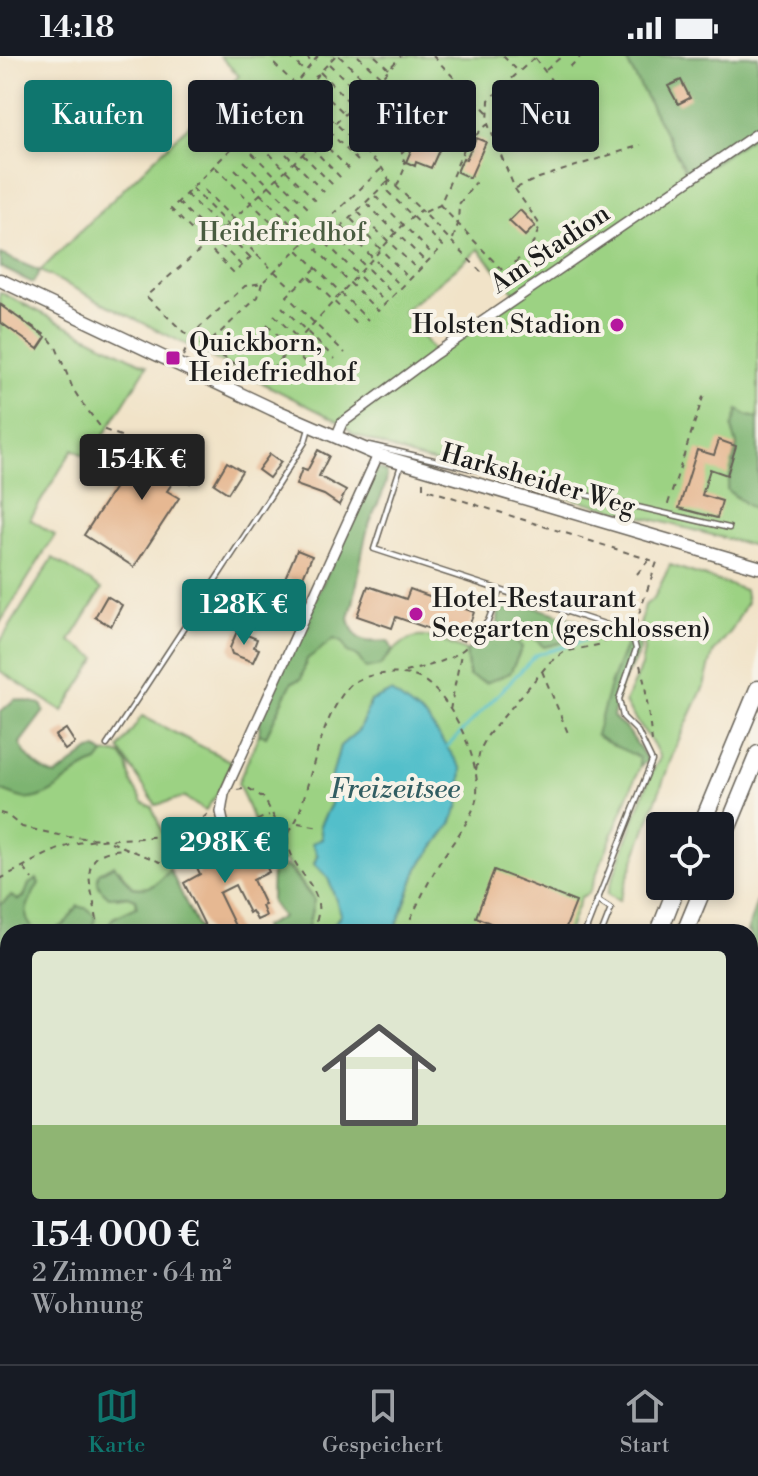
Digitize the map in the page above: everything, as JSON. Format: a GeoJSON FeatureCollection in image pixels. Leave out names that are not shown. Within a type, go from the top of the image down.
{"type":"FeatureCollection","features":[{"type":"Feature","properties":{"kind":"highway"},"geometry":{"type":"LineString","coordinates":[[707,812],[758,689]]}},
{"type":"Feature","properties":{"kind":"highway"},"geometry":{"type":"LineString","coordinates":[[734,812],[758,754]]}},
{"type":"Feature","properties":{"kind":"highway"},"geometry":{"type":"LineString","coordinates":[[662,924],[672,900]]}},
{"type":"Feature","properties":{"kind":"highway"},"geometry":{"type":"LineString","coordinates":[[688,924],[698,900]]}},
{"type":"Feature","properties":{"kind":"main road","name":"Harksheider Weg"},"geometry":{"type":"LineString","coordinates":[[0,280],[378,455],[758,567]]}},
{"type":"Feature","properties":{"kind":"street","name":"Am Stadion"},"geometry":{"type":"LineString","coordinates":[[339,438],[342,423],[435,354],[758,133]]}},
{"type":"Feature","properties":{"kind":"street"},"geometry":{"type":"LineString","coordinates":[[222,836],[224,794],[378,455]]}},
{"type":"Feature","properties":{"kind":"lane"},"geometry":{"type":"LineString","coordinates":[[107,745],[305,442],[309,425]]}},
{"type":"Feature","properties":{"kind":"lane"},"geometry":{"type":"LineString","coordinates":[[339,438],[729,528]]}},
{"type":"Feature","properties":{"kind":"lane"},"geometry":{"type":"LineString","coordinates":[[402,462],[374,549],[632,633],[636,649],[619,699],[623,717],[638,732],[652,761],[588,924]]}},
{"type":"Feature","properties":{"kind":"lane"},"geometry":{"type":"LineString","coordinates":[[468,631],[480,630],[488,621],[500,590]]}},
{"type":"Feature","properties":{"kind":"lane"},"geometry":{"type":"LineString","coordinates":[[597,900],[611,909],[605,924]]}},
{"type":"Feature","properties":{"kind":"path"},"geometry":{"type":"LineString","coordinates":[[289,56],[304,71]]}},
{"type":"Feature","properties":{"kind":"path"},"geometry":{"type":"LineString","coordinates":[[306,56],[312,63]]}},
{"type":"Feature","properties":{"kind":"path"},"geometry":{"type":"LineString","coordinates":[[298,80],[318,56]]}},
{"type":"Feature","properties":{"kind":"path"},"geometry":{"type":"LineString","coordinates":[[344,114],[311,82],[337,56],[364,80]]}},
{"type":"Feature","properties":{"kind":"path"},"geometry":{"type":"LineString","coordinates":[[358,56],[381,77]]}},
{"type":"Feature","properties":{"kind":"path"},"geometry":{"type":"LineString","coordinates":[[375,56],[389,69]]}},
{"type":"Feature","properties":{"kind":"path"},"geometry":{"type":"LineString","coordinates":[[393,56],[397,60]]}},
{"type":"Feature","properties":{"kind":"path"},"geometry":{"type":"LineString","coordinates":[[378,80],[401,56]]}},
{"type":"Feature","properties":{"kind":"path"},"geometry":{"type":"LineString","coordinates":[[433,56],[489,113]]}},
{"type":"Feature","properties":{"kind":"path"},"geometry":{"type":"LineString","coordinates":[[503,56],[519,72]]}},
{"type":"Feature","properties":{"kind":"path"},"geometry":{"type":"LineString","coordinates":[[440,205],[505,273],[532,245],[539,229],[538,222],[515,189],[488,124],[489,100],[535,56],[552,80]]}},
{"type":"Feature","properties":{"kind":"path"},"geometry":{"type":"LineString","coordinates":[[545,70],[562,56]]}},
{"type":"Feature","properties":{"kind":"path"},"geometry":{"type":"LineString","coordinates":[[570,67],[581,56]]}},
{"type":"Feature","properties":{"kind":"path"},"geometry":{"type":"LineString","coordinates":[[328,63],[349,83]]}},
{"type":"Feature","properties":{"kind":"path"},"geometry":{"type":"LineString","coordinates":[[274,64],[291,80]]}},
{"type":"Feature","properties":{"kind":"path"},"geometry":{"type":"LineString","coordinates":[[320,72],[349,102]]}},
{"type":"Feature","properties":{"kind":"path"},"geometry":{"type":"LineString","coordinates":[[349,110],[335,122],[349,135]]}},
{"type":"Feature","properties":{"kind":"path"},"geometry":{"type":"LineString","coordinates":[[335,187],[302,153],[214,238],[146,296],[195,343],[207,346],[263,379],[404,224],[423,211],[440,205],[466,144],[488,124]]}},
{"type":"Feature","properties":{"kind":"path"},"geometry":{"type":"LineString","coordinates":[[333,136],[360,163]]}},
{"type":"Feature","properties":{"kind":"path"},"geometry":{"type":"LineString","coordinates":[[515,189],[539,178],[641,145]]}},
{"type":"Feature","properties":{"kind":"path"},"geometry":{"type":"LineString","coordinates":[[228,152],[171,209],[234,273],[255,253]]}},
{"type":"Feature","properties":{"kind":"path"},"geometry":{"type":"LineString","coordinates":[[268,152],[319,204]]}},
{"type":"Feature","properties":{"kind":"path"},"geometry":{"type":"LineString","coordinates":[[284,152],[326,194]]}},
{"type":"Feature","properties":{"kind":"path"},"geometry":{"type":"LineString","coordinates":[[316,152],[342,179]]}},
{"type":"Feature","properties":{"kind":"path"},"geometry":{"type":"LineString","coordinates":[[333,152],[350,170]]}},
{"type":"Feature","properties":{"kind":"path"},"geometry":{"type":"LineString","coordinates":[[366,152],[389,180],[453,240],[484,275]]}},
{"type":"Feature","properties":{"kind":"path"},"geometry":{"type":"LineString","coordinates":[[396,187],[406,165],[402,152]]}},
{"type":"Feature","properties":{"kind":"path"},"geometry":{"type":"LineString","coordinates":[[252,153],[310,210]]}},
{"type":"Feature","properties":{"kind":"path"},"geometry":{"type":"LineString","coordinates":[[244,161],[302,218]]}},
{"type":"Feature","properties":{"kind":"path"},"geometry":{"type":"LineString","coordinates":[[214,166],[279,230]]}},
{"type":"Feature","properties":{"kind":"path"},"geometry":{"type":"LineString","coordinates":[[179,364],[187,347],[195,343],[209,343],[258,297],[262,283],[382,168]]}},
{"type":"Feature","properties":{"kind":"path"},"geometry":{"type":"LineString","coordinates":[[235,169],[294,227]]}},
{"type":"Feature","properties":{"kind":"path"},"geometry":{"type":"LineString","coordinates":[[389,180],[387,191],[443,246],[378,311],[317,250],[389,180]]}},
{"type":"Feature","properties":{"kind":"path"},"geometry":{"type":"LineString","coordinates":[[453,240],[459,204],[476,182]]}},
{"type":"Feature","properties":{"kind":"path"},"geometry":{"type":"LineString","coordinates":[[192,188],[294,290]]}},
{"type":"Feature","properties":{"kind":"path"},"geometry":{"type":"LineString","coordinates":[[204,190],[256,241]]}},
{"type":"Feature","properties":{"kind":"path"},"geometry":{"type":"LineString","coordinates":[[186,194],[251,258]]}},
{"type":"Feature","properties":{"kind":"path"},"geometry":{"type":"LineString","coordinates":[[374,195],[434,255]]}},
{"type":"Feature","properties":{"kind":"path"},"geometry":{"type":"LineString","coordinates":[[178,202],[242,266]]}},
{"type":"Feature","properties":{"kind":"path"},"geometry":{"type":"LineString","coordinates":[[366,203],[426,263]]}},
{"type":"Feature","properties":{"kind":"path"},"geometry":{"type":"LineString","coordinates":[[358,211],[419,271]]}},
{"type":"Feature","properties":{"kind":"path"},"geometry":{"type":"LineString","coordinates":[[350,218],[410,279]]}},
{"type":"Feature","properties":{"kind":"path"},"geometry":{"type":"LineString","coordinates":[[341,227],[402,287]]}},
{"type":"Feature","properties":{"kind":"path"},"geometry":{"type":"LineString","coordinates":[[333,235],[394,295]]}},
{"type":"Feature","properties":{"kind":"path"},"geometry":{"type":"LineString","coordinates":[[325,242],[386,303]]}},
{"type":"Feature","properties":{"kind":"path"},"geometry":{"type":"LineString","coordinates":[[297,249],[368,320]]}},
{"type":"Feature","properties":{"kind":"path"},"geometry":{"type":"LineString","coordinates":[[316,268],[287,296],[345,353]]}},
{"type":"Feature","properties":{"kind":"path"},"geometry":{"type":"LineString","coordinates":[[308,276],[360,327]]}},
{"type":"Feature","properties":{"kind":"path"},"geometry":{"type":"LineString","coordinates":[[195,343],[199,328],[245,286],[262,283]]}},
{"type":"Feature","properties":{"kind":"path"},"geometry":{"type":"LineString","coordinates":[[0,304],[48,337],[56,347],[73,389],[102,429],[126,438]]}},
{"type":"Feature","properties":{"kind":"path"},"geometry":{"type":"LineString","coordinates":[[282,307],[335,359]]}},
{"type":"Feature","properties":{"kind":"path"},"geometry":{"type":"LineString","coordinates":[[274,315],[326,366]]}},
{"type":"Feature","properties":{"kind":"path"},"geometry":{"type":"LineString","coordinates":[[267,325],[317,374]]}},
{"type":"Feature","properties":{"kind":"path"},"geometry":{"type":"LineString","coordinates":[[665,513],[704,394]]}},
{"type":"Feature","properties":{"kind":"path"},"geometry":{"type":"LineString","coordinates":[[423,469],[423,488],[657,562],[632,633]]}},
{"type":"Feature","properties":{"kind":"path"},"geometry":{"type":"LineString","coordinates":[[637,574],[652,556]]}},
{"type":"Feature","properties":{"kind":"path"},"geometry":{"type":"LineString","coordinates":[[449,711],[461,654],[480,630]]}},
{"type":"Feature","properties":{"kind":"path"},"geometry":{"type":"LineString","coordinates":[[475,771],[480,750],[488,735],[542,670],[564,652],[602,644],[620,630]]}},
{"type":"Feature","properties":{"kind":"path"},"geometry":{"type":"LineString","coordinates":[[636,649],[647,697],[652,747],[649,755]]}},
{"type":"Feature","properties":{"kind":"path"},"geometry":{"type":"LineString","coordinates":[[288,845],[288,833],[296,822],[329,720],[350,684],[375,674],[404,673],[461,654]]}},
{"type":"Feature","properties":{"kind":"path"},"geometry":{"type":"LineString","coordinates":[[542,670],[568,733]]}},
{"type":"Feature","properties":{"kind":"path"},"geometry":{"type":"LineString","coordinates":[[404,673],[425,681],[462,727],[475,771],[476,803],[458,837],[438,865],[408,924]]}},
{"type":"Feature","properties":{"kind":"path"},"geometry":{"type":"LineString","coordinates":[[0,813],[22,827],[68,837],[107,840],[165,864],[222,836]]}},
{"type":"Feature","properties":{"kind":"path"},"geometry":{"type":"LineString","coordinates":[[247,825],[271,814],[319,900],[316,924]]}},
{"type":"Feature","properties":{"kind":"path"},"geometry":{"type":"LineString","coordinates":[[296,822],[320,827]]}},
{"type":"Feature","properties":{"kind":"path"},"geometry":{"type":"LineString","coordinates":[[0,879],[75,844],[154,838]]}},
{"type":"Feature","properties":{"kind":"path"},"geometry":{"type":"LineString","coordinates":[[97,924],[88,872],[95,859],[108,850],[128,849]]}},
{"type":"Feature","properties":{"kind":"path"},"geometry":{"type":"LineString","coordinates":[[24,867],[32,879]]}},
{"type":"Feature","properties":{"kind":"green space","name":"Heidefriedhof"},"geometry":{"type":"Polygon","coordinates":[[[220,56],[624,56],[690,178],[758,133],[758,418],[738,410],[732,428],[737,445],[727,490],[758,513],[758,547],[413,457],[353,434],[342,423],[40,271],[161,152],[172,152],[172,142],[188,126],[188,152],[333,152],[333,80],[235,80],[239,76],[220,56]],[[479,249],[403,312],[436,354],[518,297],[479,249]]]}},
{"type":"Feature","properties":{"kind":"green space"},"geometry":{"type":"Polygon","coordinates":[[[624,56],[758,56],[758,133],[690,179],[624,56]]]}},
{"type":"Feature","properties":{"kind":"green space"},"geometry":{"type":"Polygon","coordinates":[[[0,254],[40,271],[33,283],[0,267],[0,254]]]}},
{"type":"Feature","properties":{"kind":"green space"},"geometry":{"type":"Polygon","coordinates":[[[0,292],[147,366],[89,459],[73,449],[30,519],[55,535],[0,623],[0,292]]]}},
{"type":"Feature","properties":{"kind":"green space"},"geometry":{"type":"Polygon","coordinates":[[[738,410],[758,418],[758,513],[727,490],[737,445],[732,428],[738,410]]]}},
{"type":"Feature","properties":{"kind":"green space"},"geometry":{"type":"Polygon","coordinates":[[[377,468],[387,472],[386,479],[366,536],[349,618],[361,640],[388,641],[393,650],[380,666],[366,669],[358,657],[347,652],[343,643],[334,639],[307,659],[301,679],[292,682],[266,736],[259,734],[260,716],[377,468]]]}},
{"type":"Feature","properties":{"kind":"green space"},"geometry":{"type":"Polygon","coordinates":[[[53,558],[102,589],[70,641],[97,658],[63,711],[0,671],[0,642],[53,558]]]}},
{"type":"Feature","properties":{"kind":"green space"},"geometry":{"type":"Polygon","coordinates":[[[670,565],[745,590],[747,602],[732,630],[713,653],[704,686],[676,746],[652,812],[646,812],[646,828],[619,901],[607,894],[651,774],[660,758],[625,702],[641,666],[644,650],[640,625],[645,605],[654,598],[670,565]]]}},
{"type":"Feature","properties":{"kind":"green space"},"geometry":{"type":"Polygon","coordinates":[[[521,603],[599,627],[579,638],[544,647],[532,636],[522,637],[517,642],[522,647],[510,673],[486,683],[469,676],[466,651],[480,636],[490,640],[497,633],[499,604],[513,611],[520,608],[521,603]]]}},
{"type":"Feature","properties":{"kind":"green space"},"geometry":{"type":"Polygon","coordinates":[[[599,627],[629,637],[610,685],[611,745],[639,758],[640,766],[589,893],[581,897],[571,924],[397,924],[418,868],[451,824],[371,701],[359,730],[340,746],[331,780],[331,804],[320,825],[322,840],[314,864],[328,878],[341,914],[334,924],[309,924],[314,900],[286,861],[270,861],[238,783],[259,734],[266,736],[292,682],[301,679],[307,659],[334,638],[343,643],[347,652],[380,666],[401,644],[410,639],[429,637],[466,651],[469,675],[510,673],[522,648],[516,642],[522,637],[532,636],[544,647],[579,638],[599,627]]]}},
{"type":"Feature","properties":{"kind":"green space"},"geometry":{"type":"Polygon","coordinates":[[[632,630],[640,643],[640,651],[620,687],[613,717],[629,732],[648,761],[640,766],[639,758],[596,735],[610,685],[632,630]]]}},
{"type":"Feature","properties":{"kind":"green space"},"geometry":{"type":"Polygon","coordinates":[[[15,699],[41,704],[44,711],[20,743],[30,759],[45,771],[56,776],[90,750],[97,749],[104,754],[98,762],[40,797],[24,798],[0,790],[0,712],[15,699]]]}},
{"type":"Feature","properties":{"kind":"green space"},"geometry":{"type":"Polygon","coordinates":[[[142,716],[232,762],[218,793],[205,811],[184,797],[156,805],[119,749],[142,716]]]}},
{"type":"Feature","properties":{"kind":"green space"},"geometry":{"type":"Polygon","coordinates":[[[104,754],[121,755],[127,764],[132,784],[143,802],[152,807],[174,861],[158,883],[146,887],[132,887],[120,870],[117,898],[128,896],[136,899],[137,907],[113,918],[109,924],[89,924],[73,911],[64,924],[28,924],[25,917],[26,905],[39,883],[18,900],[11,896],[0,905],[0,790],[24,798],[40,797],[98,762],[104,754]]]}},
{"type":"Feature","properties":{"kind":"green space"},"geometry":{"type":"Polygon","coordinates":[[[114,865],[132,887],[144,888],[153,885],[170,870],[196,924],[109,924],[113,918],[137,907],[136,899],[128,896],[109,897],[100,887],[99,873],[114,865]]]}},
{"type":"Feature","properties":{"kind":"green space"},"geometry":{"type":"Polygon","coordinates":[[[286,866],[314,900],[309,924],[269,924],[282,917],[271,902],[272,868],[286,866]]]}},
{"type":"Feature","properties":{"kind":"green space"},"geometry":{"type":"Polygon","coordinates":[[[37,879],[39,883],[27,909],[30,924],[0,924],[0,905],[11,896],[18,900],[24,897],[29,884],[37,879]]]}},
{"type":"Feature","properties":{"kind":"green space"},"geometry":{"type":"Polygon","coordinates":[[[758,898],[758,924],[750,924],[758,898]]]}},
{"type":"Feature","properties":{"kind":"green space"},"geometry":{"type":"Polygon","coordinates":[[[78,906],[88,909],[95,916],[94,924],[65,924],[78,906]]]}},
{"type":"Feature","properties":{"kind":"water","name":"Freizeitsee"},"geometry":{"type":"Polygon","coordinates":[[[391,692],[427,719],[462,769],[459,805],[451,824],[418,868],[397,924],[334,924],[341,914],[328,878],[314,864],[318,856],[312,843],[322,839],[320,825],[331,804],[331,780],[340,746],[359,730],[371,701],[391,692]]]}},
{"type":"Feature","properties":{"kind":"building"},"geometry":{"type":"Polygon","coordinates":[[[681,80],[690,98],[678,104],[668,86],[681,80]]]}},
{"type":"Feature","properties":{"kind":"building"},"geometry":{"type":"Polygon","coordinates":[[[476,138],[486,142],[470,178],[457,172],[463,158],[466,159],[469,152],[476,152],[476,138]]]}},
{"type":"Feature","properties":{"kind":"building"},"geometry":{"type":"Polygon","coordinates":[[[410,152],[438,152],[431,168],[406,162],[410,152]]]}},
{"type":"Feature","properties":{"kind":"building"},"geometry":{"type":"Polygon","coordinates":[[[520,210],[535,226],[525,236],[509,221],[520,210]]]}},
{"type":"Feature","properties":{"kind":"building"},"geometry":{"type":"Polygon","coordinates":[[[0,305],[46,337],[38,349],[0,322],[0,305]]]}},
{"type":"Feature","properties":{"kind":"building"},"geometry":{"type":"Polygon","coordinates":[[[169,438],[204,461],[190,483],[178,475],[167,491],[179,498],[134,567],[84,535],[137,453],[149,461],[154,452],[159,455],[169,438]]]}},
{"type":"Feature","properties":{"kind":"building"},"geometry":{"type":"Polygon","coordinates":[[[719,440],[736,446],[727,475],[710,469],[702,495],[722,501],[717,518],[679,508],[697,450],[714,455],[719,440]]]}},
{"type":"Feature","properties":{"kind":"building"},"geometry":{"type":"Polygon","coordinates":[[[318,450],[329,456],[319,476],[346,491],[339,505],[324,495],[296,485],[302,469],[307,471],[318,450]]]}},
{"type":"Feature","properties":{"kind":"building"},"geometry":{"type":"Polygon","coordinates":[[[270,454],[281,462],[269,478],[258,470],[270,454]]]}},
{"type":"Feature","properties":{"kind":"building"},"geometry":{"type":"Polygon","coordinates":[[[227,462],[242,471],[228,493],[214,484],[227,462]]]}},
{"type":"Feature","properties":{"kind":"building"},"geometry":{"type":"Polygon","coordinates":[[[297,550],[312,556],[300,584],[285,578],[297,550]]]}},
{"type":"Feature","properties":{"kind":"building","name":"Hotel-Restaurant Seegarten (geschlossen)"},"geometry":{"type":"Polygon","coordinates":[[[368,586],[406,599],[410,589],[474,612],[469,626],[463,630],[466,636],[464,641],[396,617],[392,628],[357,616],[368,586]]]}},
{"type":"Feature","properties":{"kind":"building"},"geometry":{"type":"Polygon","coordinates":[[[107,596],[122,605],[111,626],[95,617],[107,596]]]}},
{"type":"Feature","properties":{"kind":"building"},"geometry":{"type":"Polygon","coordinates":[[[237,631],[257,639],[254,647],[259,649],[253,662],[232,654],[230,648],[237,631]]]}},
{"type":"Feature","properties":{"kind":"building"},"geometry":{"type":"Polygon","coordinates":[[[66,729],[75,743],[65,750],[55,736],[66,729]]]}},
{"type":"Feature","properties":{"kind":"building"},"geometry":{"type":"Polygon","coordinates":[[[220,840],[229,861],[258,848],[269,872],[253,880],[265,905],[262,906],[266,916],[257,920],[252,911],[249,913],[235,885],[219,893],[234,924],[204,924],[184,883],[200,874],[191,854],[220,840]]]}},
{"type":"Feature","properties":{"kind":"building"},"geometry":{"type":"Polygon","coordinates":[[[494,870],[576,902],[567,924],[493,924],[476,917],[494,870]]]}},
{"type":"Feature","properties":{"kind":"waterway"},"geometry":{"type":"LineString","coordinates":[[447,747],[536,655],[605,631]]}},
{"type":"Feature","properties":{"kind":"place","name":"Holsten Stadion"},"geometry":{"type":"Point","coordinates":[617,325]}},
{"type":"Feature","properties":{"kind":"place","name":"Quickborn, Heidefriedhof"},"geometry":{"type":"Point","coordinates":[173,358]}},
{"type":"Feature","properties":{"kind":"place","name":"Hotel-Restaurant Seegarten (geschlossen)"},"geometry":{"type":"Point","coordinates":[416,614]}}]}
